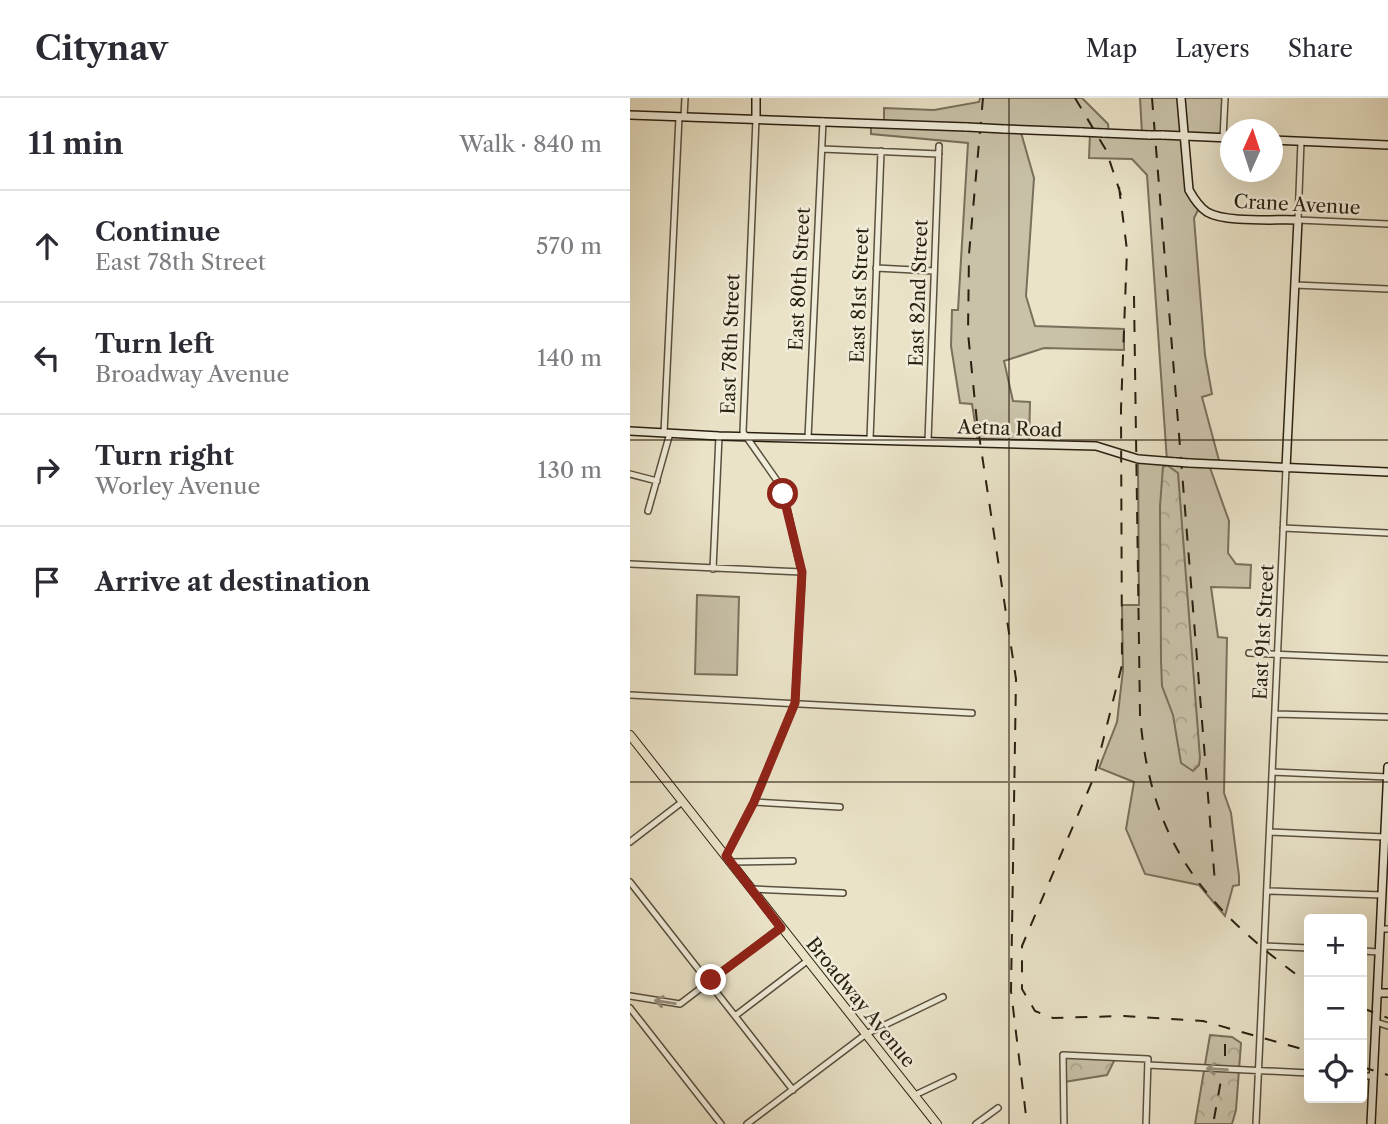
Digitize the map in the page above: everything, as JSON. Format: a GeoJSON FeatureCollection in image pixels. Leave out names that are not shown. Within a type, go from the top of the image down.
{"type":"FeatureCollection","features":[{"type":"Feature","properties":{"kind":"main road","name":"Broadway Avenue"},"geometry":{"type":"LineString","coordinates":[[630,735],[937,1124]]}},
{"type":"Feature","properties":{"kind":"street"},"geometry":{"type":"LineString","coordinates":[[648,511],[667,433],[681,117],[685,98]]}},
{"type":"Feature","properties":{"kind":"street","name":"East 78th Street"},"geometry":{"type":"LineString","coordinates":[[728,859],[795,703],[802,572],[784,495],[743,432],[756,98]]}},
{"type":"Feature","properties":{"kind":"street"},"geometry":{"type":"LineString","coordinates":[[1181,98],[1183,136]]}},
{"type":"Feature","properties":{"kind":"street"},"geometry":{"type":"LineString","coordinates":[[1225,98],[1226,119]]}},
{"type":"Feature","properties":{"kind":"street"},"geometry":{"type":"LineString","coordinates":[[630,115],[1220,138]]}},
{"type":"Feature","properties":{"kind":"street","name":"East 80th Street"},"geometry":{"type":"LineString","coordinates":[[808,438],[823,121]]}},
{"type":"Feature","properties":{"kind":"street","name":"Crane Avenue"},"geometry":{"type":"LineString","coordinates":[[1183,136],[1189,190],[1206,212],[1224,217],[1388,224]]}},
{"type":"Feature","properties":{"kind":"street"},"geometry":{"type":"LineString","coordinates":[[1283,140],[1388,145]]}},
{"type":"Feature","properties":{"kind":"street","name":"East 91st Street"},"geometry":{"type":"LineString","coordinates":[[1256,1124],[1301,141]]}},
{"type":"Feature","properties":{"kind":"street"},"geometry":{"type":"LineString","coordinates":[[822,149],[881,151]]}},
{"type":"Feature","properties":{"kind":"street","name":"East 82nd Street"},"geometry":{"type":"LineString","coordinates":[[881,151],[939,150],[928,441]]}},
{"type":"Feature","properties":{"kind":"street","name":"East 81st Street"},"geometry":{"type":"LineString","coordinates":[[870,439],[881,151]]}},
{"type":"Feature","properties":{"kind":"street"},"geometry":{"type":"LineString","coordinates":[[876,268],[934,271]]}},
{"type":"Feature","properties":{"kind":"street"},"geometry":{"type":"LineString","coordinates":[[1295,285],[1388,289]]}},
{"type":"Feature","properties":{"kind":"street","name":"Aetna Road"},"geometry":{"type":"LineString","coordinates":[[630,430],[719,436],[1096,446],[1138,459],[1388,472]]}},
{"type":"Feature","properties":{"kind":"street"},"geometry":{"type":"LineString","coordinates":[[713,569],[719,436]]}},
{"type":"Feature","properties":{"kind":"street"},"geometry":{"type":"LineString","coordinates":[[630,474],[657,481]]}},
{"type":"Feature","properties":{"kind":"street"},"geometry":{"type":"LineString","coordinates":[[1283,528],[1388,533]]}},
{"type":"Feature","properties":{"kind":"street"},"geometry":{"type":"LineString","coordinates":[[630,564],[802,572]]}},
{"type":"Feature","properties":{"kind":"street"},"geometry":{"type":"LineString","coordinates":[[1250,653],[1388,659]]}},
{"type":"Feature","properties":{"kind":"street"},"geometry":{"type":"LineString","coordinates":[[630,695],[972,712]]}},
{"type":"Feature","properties":{"kind":"street"},"geometry":{"type":"LineString","coordinates":[[1275,714],[1388,717]]}},
{"type":"Feature","properties":{"kind":"street"},"geometry":{"type":"LineString","coordinates":[[1371,1124],[1379,952],[1384,929],[1382,895],[1386,870],[1388,767]]}},
{"type":"Feature","properties":{"kind":"street"},"geometry":{"type":"LineString","coordinates":[[1272,772],[1388,777]]}},
{"type":"Feature","properties":{"kind":"street"},"geometry":{"type":"LineString","coordinates":[[630,842],[682,802]]}},
{"type":"Feature","properties":{"kind":"street"},"geometry":{"type":"LineString","coordinates":[[754,802],[841,807]]}},
{"type":"Feature","properties":{"kind":"street"},"geometry":{"type":"LineString","coordinates":[[1270,832],[1386,833]]}},
{"type":"Feature","properties":{"kind":"street"},"geometry":{"type":"LineString","coordinates":[[728,859],[793,862]]}},
{"type":"Feature","properties":{"kind":"street"},"geometry":{"type":"LineString","coordinates":[[630,882],[793,1090]]}},
{"type":"Feature","properties":{"kind":"street"},"geometry":{"type":"LineString","coordinates":[[751,889],[843,893]]}},
{"type":"Feature","properties":{"kind":"street"},"geometry":{"type":"LineString","coordinates":[[1267,891],[1382,895]]}},
{"type":"Feature","properties":{"kind":"street"},"geometry":{"type":"LineString","coordinates":[[630,996],[680,1004],[781,928]]}},
{"type":"Feature","properties":{"kind":"street"},"geometry":{"type":"LineString","coordinates":[[1264,946],[1304,948]]}},
{"type":"Feature","properties":{"kind":"street"},"geometry":{"type":"LineString","coordinates":[[1367,951],[1379,952]]}},
{"type":"Feature","properties":{"kind":"street"},"geometry":{"type":"LineString","coordinates":[[736,1016],[807,961]]}},
{"type":"Feature","properties":{"kind":"street"},"geometry":{"type":"LineString","coordinates":[[1377,993],[1388,993]]}},
{"type":"Feature","properties":{"kind":"street"},"geometry":{"type":"LineString","coordinates":[[747,1124],[866,1034],[943,997]]}},
{"type":"Feature","properties":{"kind":"street"},"geometry":{"type":"LineString","coordinates":[[630,1008],[722,1124]]}},
{"type":"Feature","properties":{"kind":"street"},"geometry":{"type":"LineString","coordinates":[[1376,1022],[1388,1026]]}},
{"type":"Feature","properties":{"kind":"street"},"geometry":{"type":"LineString","coordinates":[[1064,1124],[1063,1055],[1304,1073]]}},
{"type":"Feature","properties":{"kind":"street"},"geometry":{"type":"LineString","coordinates":[[1146,1124],[1148,1062]]}},
{"type":"Feature","properties":{"kind":"street"},"geometry":{"type":"LineString","coordinates":[[1367,1076],[1373,1076]]}},
{"type":"Feature","properties":{"kind":"street"},"geometry":{"type":"LineString","coordinates":[[915,1095],[953,1077]]}},
{"type":"Feature","properties":{"kind":"street"},"geometry":{"type":"LineString","coordinates":[[976,1124],[998,1108]]}},
{"type":"Feature","properties":{"kind":"green space"},"geometry":{"type":"Polygon","coordinates":[[[980,98],[1082,98],[1108,124],[1109,133],[1142,134],[1140,98],[1225,98],[1224,119],[1220,119],[1220,138],[1184,136],[1189,190],[1200,206],[1194,218],[1205,355],[1212,394],[1202,397],[1220,464],[1209,465],[1229,521],[1228,553],[1236,564],[1251,565],[1250,588],[1211,587],[1218,637],[1227,638],[1224,793],[1231,813],[1239,876],[1239,885],[1233,886],[1225,916],[1199,885],[1145,874],[1126,829],[1134,782],[1099,768],[1117,722],[1123,670],[1122,605],[1139,605],[1138,459],[1167,461],[1147,175],[1132,159],[1089,158],[1090,133],[1020,129],[1034,178],[1026,296],[1035,326],[1124,329],[1124,350],[1044,348],[1004,361],[1013,401],[1030,402],[1029,443],[978,442],[972,404],[960,403],[951,346],[952,310],[958,310],[968,143],[871,134],[871,123],[884,123],[884,108],[934,110],[979,102],[980,98]]]}},
{"type":"Feature","properties":{"kind":"green space"},"geometry":{"type":"Polygon","coordinates":[[[1167,465],[1178,473],[1200,758],[1199,765],[1193,771],[1181,763],[1173,715],[1162,686],[1160,506],[1163,467],[1167,465]]]}},
{"type":"Feature","properties":{"kind":"green space"},"geometry":{"type":"Polygon","coordinates":[[[697,595],[739,597],[737,675],[695,674],[697,595]]]}},
{"type":"Feature","properties":{"kind":"green space"},"geometry":{"type":"Polygon","coordinates":[[[1210,1035],[1232,1037],[1241,1043],[1236,1110],[1232,1124],[1195,1124],[1210,1035]]]}},
{"type":"Feature","properties":{"kind":"green space"},"geometry":{"type":"Polygon","coordinates":[[[1063,1055],[1116,1057],[1107,1075],[1064,1082],[1063,1055]]]}},
{"type":"Feature","properties":{"kind":"railway"},"geometry":{"type":"LineString","coordinates":[[983,98],[969,254],[968,333],[977,422],[1016,679],[1011,991],[1027,1124]]}},
{"type":"Feature","properties":{"kind":"railway"},"geometry":{"type":"LineString","coordinates":[[1075,98],[1106,150],[1121,195]]}},
{"type":"Feature","properties":{"kind":"railway"},"geometry":{"type":"LineString","coordinates":[[1152,98],[1215,883]]}},
{"type":"Feature","properties":{"kind":"railway"},"geometry":{"type":"LineString","coordinates":[[1119,187],[1127,250],[1121,409],[1122,665],[1094,777],[1022,946],[1022,989],[1035,1011],[1053,1018],[1124,1016],[1203,1021],[1304,1050]]}},
{"type":"Feature","properties":{"kind":"railway"},"geometry":{"type":"LineString","coordinates":[[1134,296],[1140,715],[1146,761],[1157,802],[1171,838],[1190,871],[1241,929],[1304,980]]}},
{"type":"Feature","properties":{"kind":"railway"},"geometry":{"type":"LineString","coordinates":[[1367,1010],[1388,1018]]}},
{"type":"Feature","properties":{"kind":"railway"},"geometry":{"type":"LineString","coordinates":[[1225,1040],[1225,1056]]}},
{"type":"Feature","properties":{"kind":"railway"},"geometry":{"type":"LineString","coordinates":[[1367,1069],[1388,1075]]}},
{"type":"Feature","properties":{"kind":"railway"},"geometry":{"type":"LineString","coordinates":[[1214,1119],[1221,1080]]}},
{"type":"Feature","properties":{"kind":"route"},"geometry":{"type":"LineString","coordinates":[[711,980],[781,928],[726,856],[754,802],[795,703],[802,572],[783,494]]}}]}
